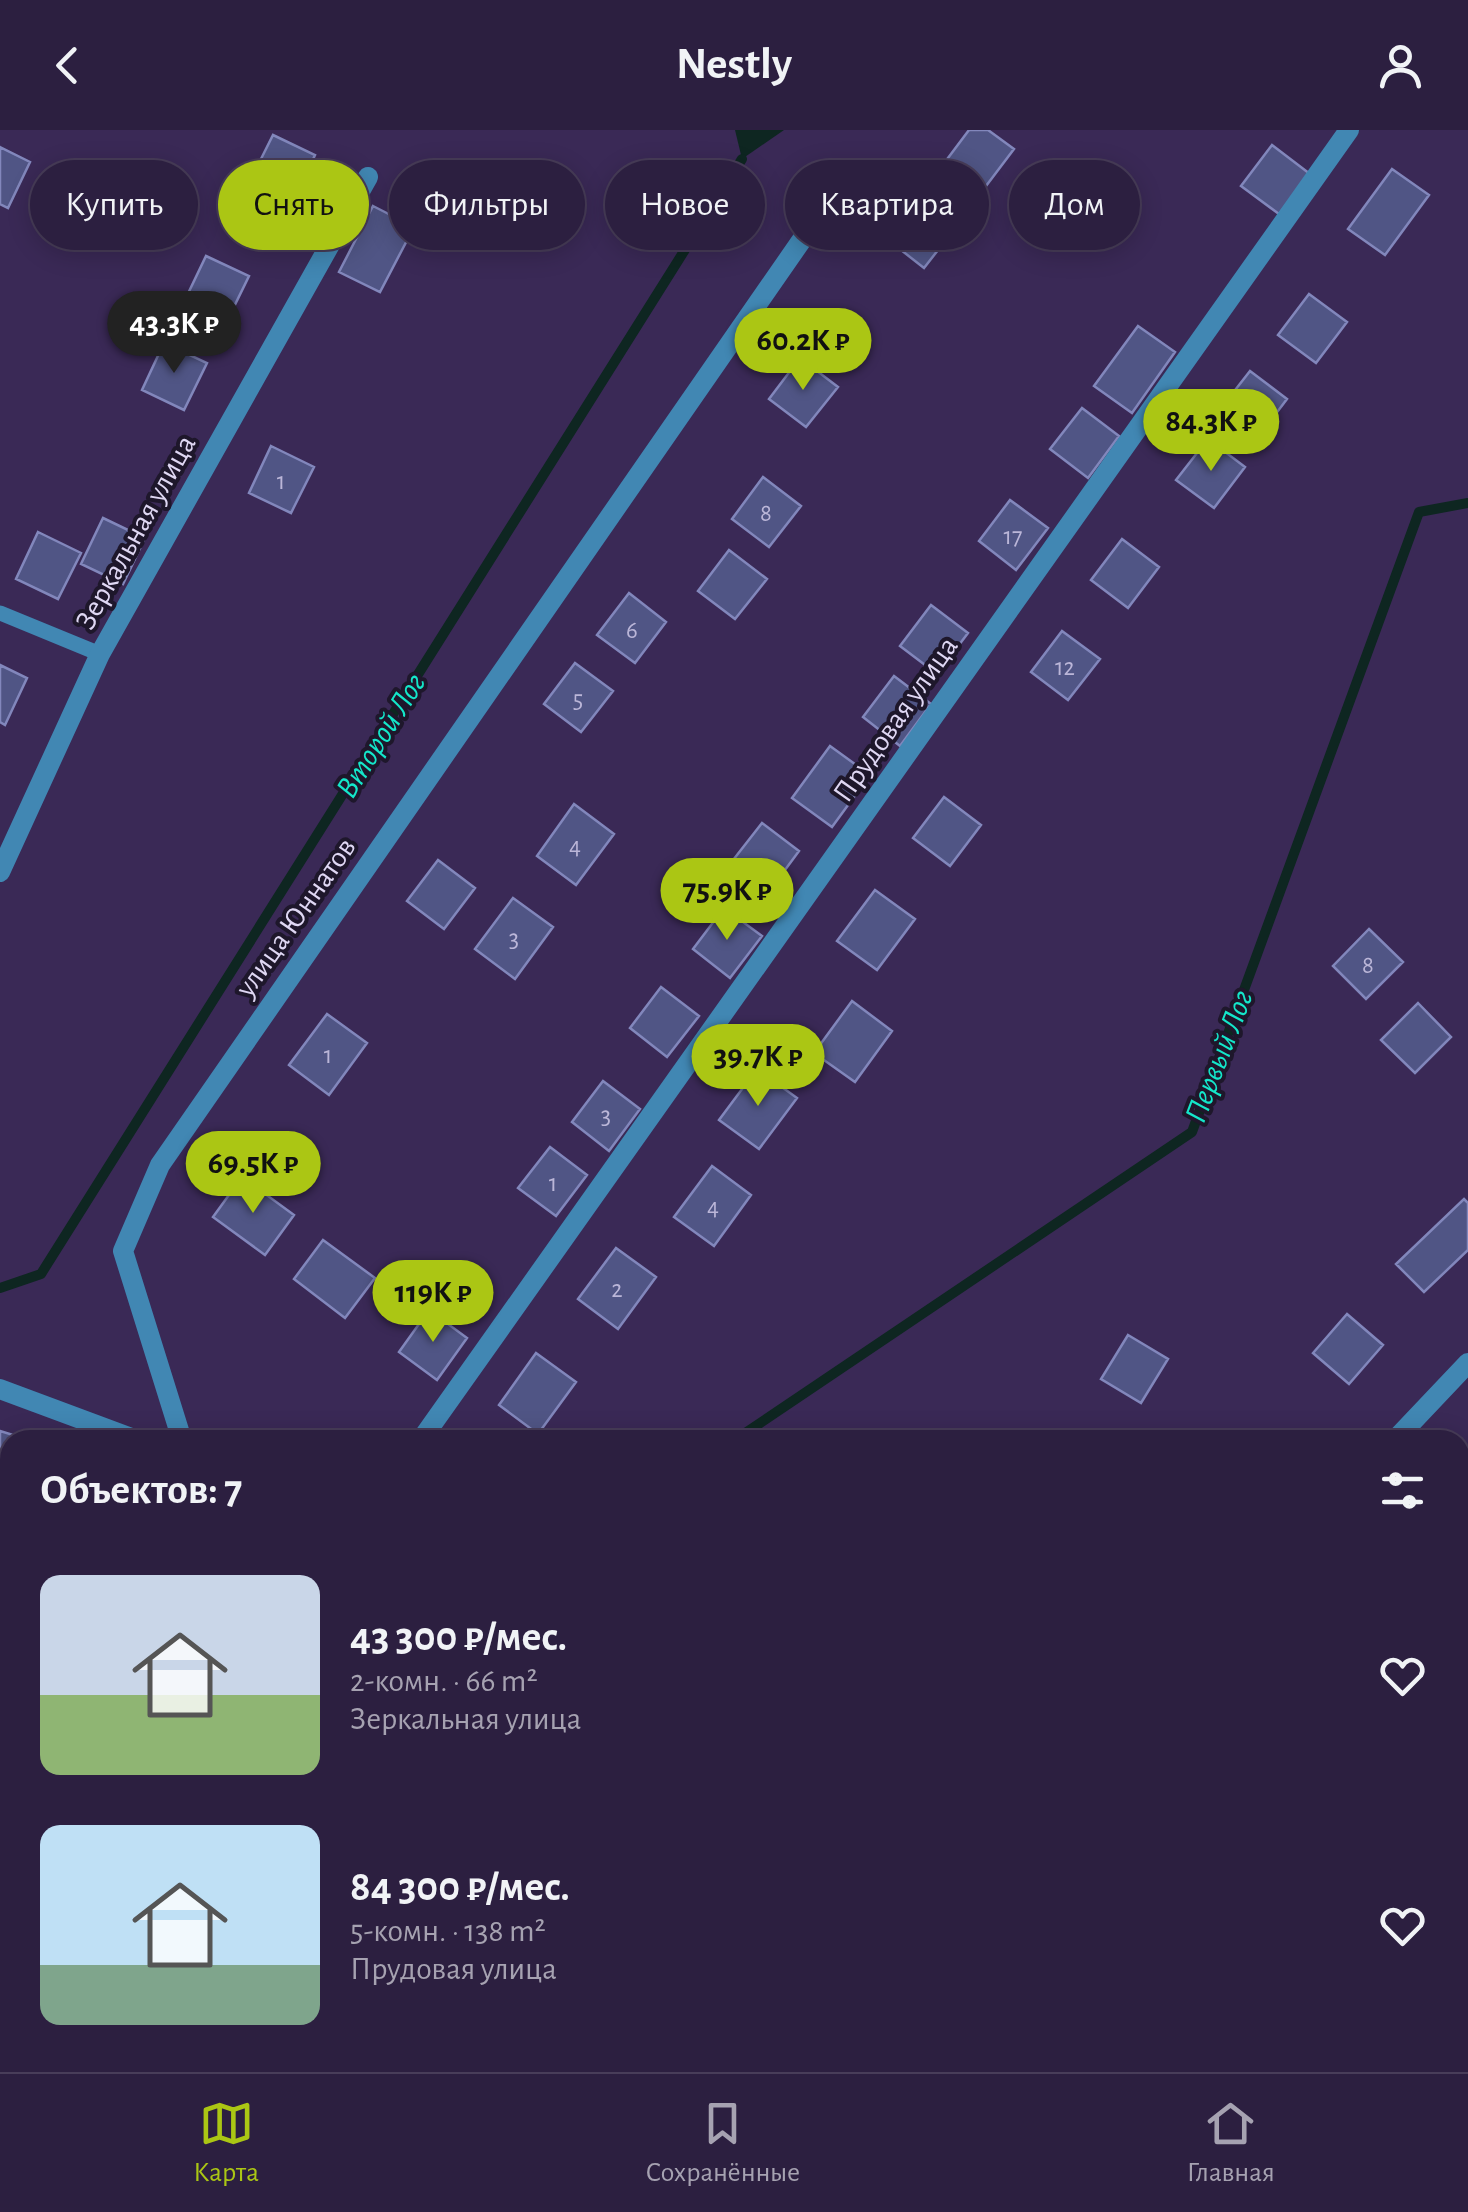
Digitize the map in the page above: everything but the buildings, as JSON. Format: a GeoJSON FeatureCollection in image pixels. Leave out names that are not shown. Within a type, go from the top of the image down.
{"type":"FeatureCollection","features":[{"type":"Feature","properties":{"kind":"street","name":"Прудовая улица"},"geometry":{"type":"LineString","coordinates":[[428,1430],[1350,130]]}},
{"type":"Feature","properties":{"kind":"street","name":"Зеркальная улица"},"geometry":{"type":"LineString","coordinates":[[0,872],[100,654],[327,250]]}},
{"type":"Feature","properties":{"kind":"street","name":"улица Юннатов"},"geometry":{"type":"LineString","coordinates":[[179,1430],[123,1251],[160,1165],[795,250]]}},
{"type":"Feature","properties":{"kind":"street"},"geometry":{"type":"LineString","coordinates":[[1404,1430],[1468,1363]]}},
{"type":"Feature","properties":{"kind":"street"},"geometry":{"type":"LineString","coordinates":[[0,1389],[110,1430]]}},
{"type":"Feature","properties":{"kind":"lane"},"geometry":{"type":"LineString","coordinates":[[0,613],[100,654]]}},
{"type":"Feature","properties":{"kind":"shaded area"},"geometry":{"type":"Polygon","coordinates":[[[735,130],[784,130],[742,159],[735,130]]]}},
{"type":"Feature","properties":{"kind":"waterway","name":"Второй Лог"},"geometry":{"type":"LineString","coordinates":[[0,1288],[41,1274],[742,159]]}},
{"type":"Feature","properties":{"kind":"waterway","name":"Первый Лог"},"geometry":{"type":"LineString","coordinates":[[750,1430],[1192,1132],[1419,512],[1468,503]]}}]}
